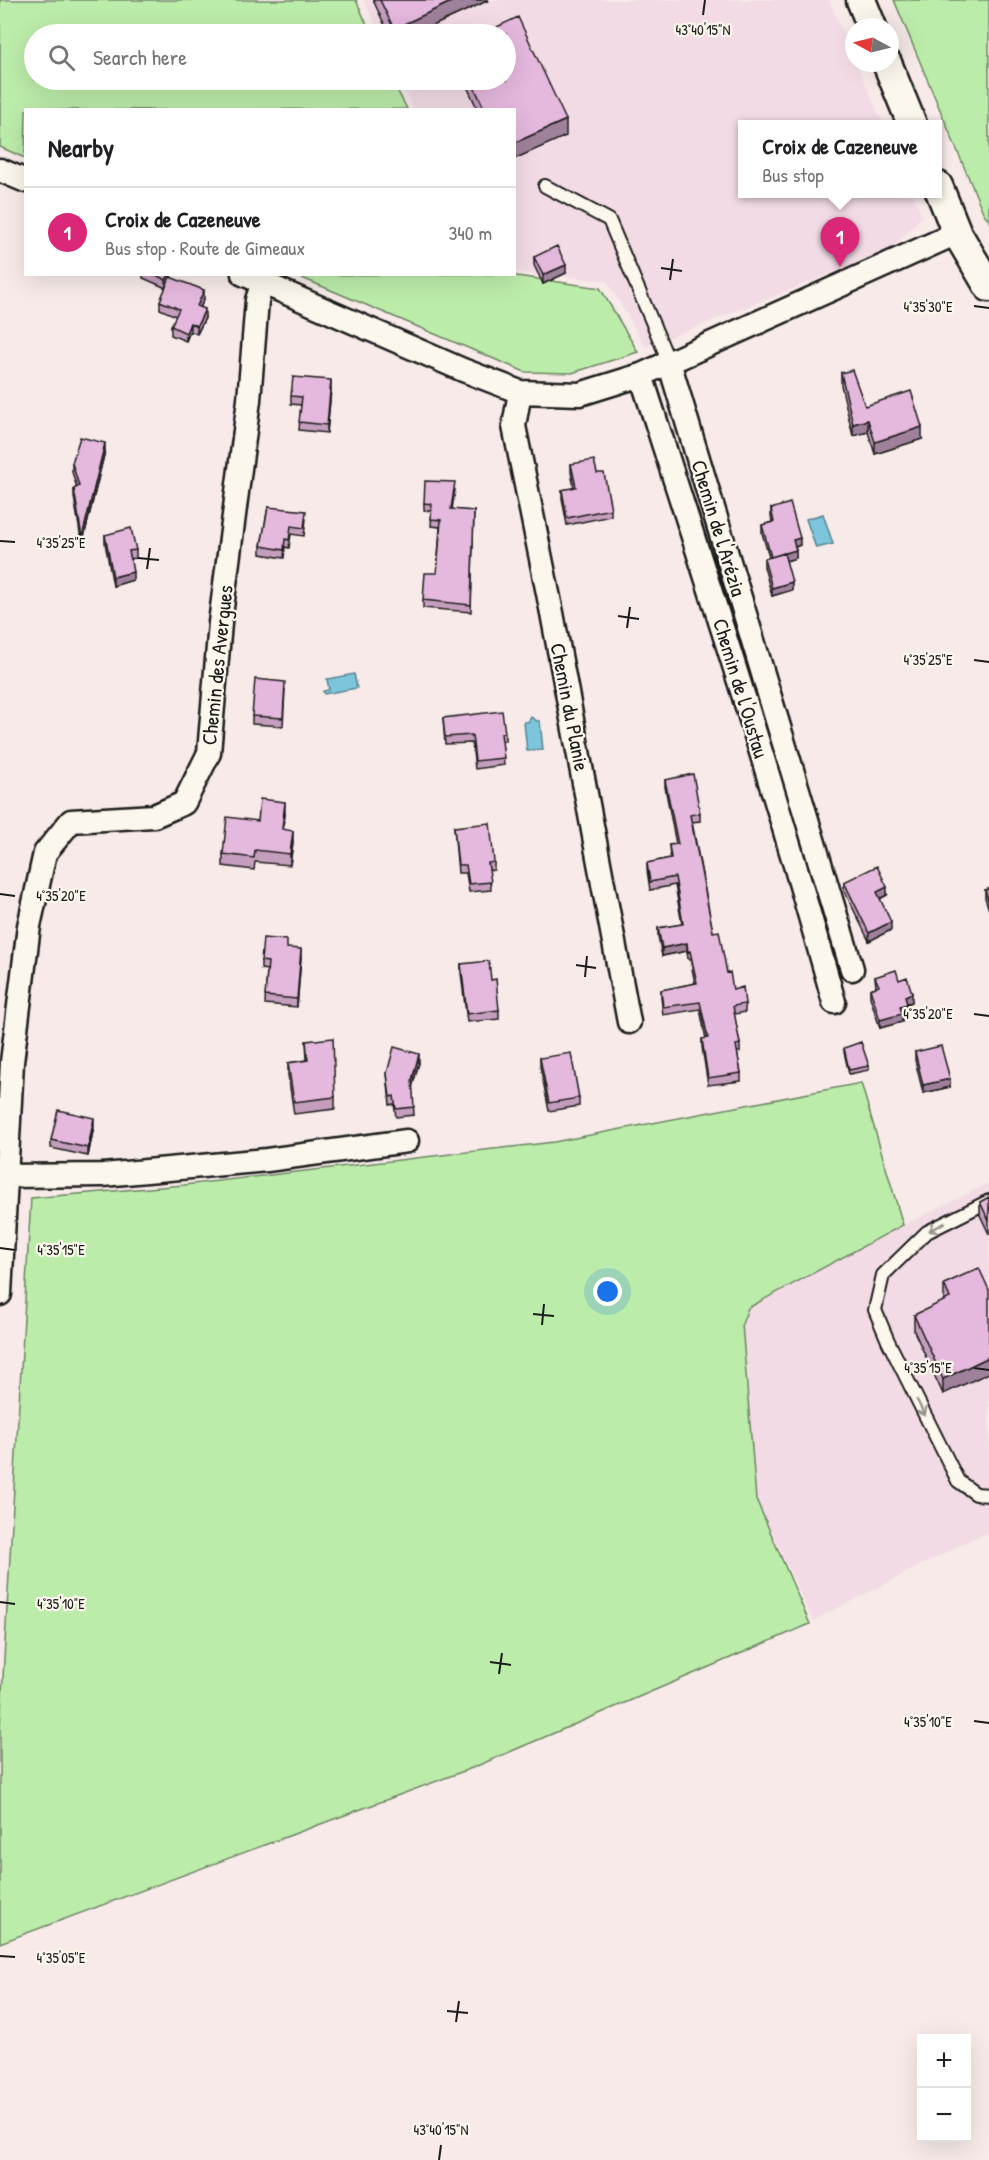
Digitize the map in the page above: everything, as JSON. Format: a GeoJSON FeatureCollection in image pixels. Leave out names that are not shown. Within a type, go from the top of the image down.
{"type":"FeatureCollection","features":[{"type":"Feature","properties":{"kind":"street"},"geometry":{"type":"LineString","coordinates":[[861,0],[868,18]]}},
{"type":"Feature","properties":{"kind":"street"},"geometry":{"type":"LineString","coordinates":[[891,72],[910,120]]}},
{"type":"Feature","properties":{"kind":"street"},"geometry":{"type":"LineString","coordinates":[[0,170],[24,180]]}},
{"type":"Feature","properties":{"kind":"street"},"geometry":{"type":"LineString","coordinates":[[942,196],[957,233],[989,287]]}},
{"type":"Feature","properties":{"kind":"street"},"geometry":{"type":"LineString","coordinates":[[253,279],[463,370],[520,392],[580,394],[641,375],[957,233]]}},
{"type":"Feature","properties":{"kind":"street","name":"Chemin des Avergues"},"geometry":{"type":"LineString","coordinates":[[0,1294],[14,1051],[29,926],[45,853],[71,821],[154,816],[184,803],[209,753],[220,623],[249,400],[257,300],[253,279]]}},
{"type":"Feature","properties":{"kind":"street","name":"Chemin de l'Arézia"},"geometry":{"type":"LineString","coordinates":[[669,362],[852,969]]}},
{"type":"Feature","properties":{"kind":"street","name":"Chemin de l'Oustau"},"geometry":{"type":"LineString","coordinates":[[641,375],[743,692],[834,1002]]}},
{"type":"Feature","properties":{"kind":"street","name":"Chemin du Planie"},"geometry":{"type":"LineString","coordinates":[[520,392],[514,426],[552,613],[629,1023]]}},
{"type":"Feature","properties":{"kind":"street"},"geometry":{"type":"LineString","coordinates":[[6,1176],[103,1175],[232,1164],[407,1141]]}},
{"type":"Feature","properties":{"kind":"lane"},"geometry":{"type":"LineString","coordinates":[[545,186],[609,220],[669,362]]}},
{"type":"Feature","properties":{"kind":"lane"},"geometry":{"type":"LineString","coordinates":[[989,1201],[927,1232],[883,1275],[875,1310],[888,1341],[958,1481],[976,1494],[989,1495]]}},
{"type":"Feature","properties":{"kind":"shaded area"},"geometry":{"type":"Polygon","coordinates":[[[364,0],[829,0],[845,37],[845,72],[860,72],[881,120],[738,120],[738,198],[915,198],[922,216],[890,250],[646,347],[607,281],[516,272],[516,108],[413,108],[404,90],[516,90],[516,24],[375,24],[364,0]]]}},
{"type":"Feature","properties":{"kind":"shaded area"},"geometry":{"type":"Polygon","coordinates":[[[989,1183],[989,1533],[978,1536],[813,1621],[756,1499],[742,1324],[748,1308],[899,1227],[989,1183]]]}},
{"type":"Feature","properties":{"kind":"green space"},"geometry":{"type":"Polygon","coordinates":[[[0,0],[356,0],[367,24],[24,24],[24,90],[397,90],[406,108],[24,108],[24,158],[0,147],[0,0]]]}},
{"type":"Feature","properties":{"kind":"green space"},"geometry":{"type":"Polygon","coordinates":[[[894,0],[989,0],[989,221],[983,212],[894,0]]]}},
{"type":"Feature","properties":{"kind":"green space"},"geometry":{"type":"Polygon","coordinates":[[[297,276],[516,276],[600,288],[638,352],[572,373],[525,372],[297,276]]]}},
{"type":"Feature","properties":{"kind":"green space"},"geometry":{"type":"Polygon","coordinates":[[[861,1083],[903,1225],[748,1308],[742,1324],[756,1499],[810,1624],[472,1768],[0,1943],[0,1728],[31,1198],[184,1185],[554,1142],[861,1083]]]}},
{"type":"Feature","properties":{"kind":"water"},"geometry":{"type":"Polygon","coordinates":[[[823,514],[833,544],[816,548],[806,519],[823,514]]]}},
{"type":"Feature","properties":{"kind":"water"},"geometry":{"type":"Polygon","coordinates":[[[354,674],[357,688],[324,694],[323,691],[329,690],[327,679],[354,674]]]}},
{"type":"Feature","properties":{"kind":"water"},"geometry":{"type":"Polygon","coordinates":[[[531,717],[540,721],[543,750],[527,751],[524,722],[528,722],[531,717]]]}},
{"type":"Feature","properties":{"kind":"building"},"geometry":{"type":"Polygon","coordinates":[[[380,0],[455,0],[405,24],[392,24],[380,0]]]}},
{"type":"Feature","properties":{"kind":"building"},"geometry":{"type":"Polygon","coordinates":[[[518,17],[566,120],[516,142],[516,108],[484,108],[476,90],[516,90],[516,24],[503,24],[518,17]]]}},
{"type":"Feature","properties":{"kind":"building"},"geometry":{"type":"Polygon","coordinates":[[[557,246],[566,265],[543,275],[534,257],[557,246]]]}},
{"type":"Feature","properties":{"kind":"building"},"geometry":{"type":"Polygon","coordinates":[[[170,277],[204,290],[197,306],[205,309],[197,326],[190,323],[186,333],[171,326],[179,309],[160,301],[170,277]]]}},
{"type":"Feature","properties":{"kind":"building"},"geometry":{"type":"Polygon","coordinates":[[[852,370],[865,406],[911,391],[922,427],[875,442],[868,420],[853,424],[841,373],[852,370]]]}},
{"type":"Feature","properties":{"kind":"building"},"geometry":{"type":"Polygon","coordinates":[[[293,377],[331,380],[327,425],[299,422],[302,397],[291,396],[293,377]]]}},
{"type":"Feature","properties":{"kind":"building"},"geometry":{"type":"Polygon","coordinates":[[[80,437],[105,443],[82,537],[74,489],[79,486],[72,463],[80,437]]]}},
{"type":"Feature","properties":{"kind":"building"},"geometry":{"type":"Polygon","coordinates":[[[594,460],[597,473],[604,473],[611,509],[567,518],[562,490],[576,487],[571,464],[594,460]]]}},
{"type":"Feature","properties":{"kind":"building"},"geometry":{"type":"Polygon","coordinates":[[[425,481],[455,482],[451,509],[474,511],[471,605],[423,600],[425,573],[437,573],[441,520],[431,519],[432,504],[424,503],[425,481]]]}},
{"type":"Feature","properties":{"kind":"building"},"geometry":{"type":"Polygon","coordinates":[[[790,503],[800,538],[793,540],[796,550],[771,557],[762,525],[774,522],[771,509],[790,503]]]}},
{"type":"Feature","properties":{"kind":"building"},"geometry":{"type":"Polygon","coordinates":[[[268,507],[306,511],[304,528],[291,526],[289,540],[285,539],[284,550],[261,546],[268,507]]]}},
{"type":"Feature","properties":{"kind":"building"},"geometry":{"type":"Polygon","coordinates":[[[131,528],[136,550],[129,551],[133,572],[113,577],[105,535],[131,528]]]}},
{"type":"Feature","properties":{"kind":"building"},"geometry":{"type":"Polygon","coordinates":[[[784,553],[792,582],[772,588],[764,559],[784,553]]]}},
{"type":"Feature","properties":{"kind":"building"},"geometry":{"type":"Polygon","coordinates":[[[255,679],[285,682],[283,718],[252,716],[255,679]]]}},
{"type":"Feature","properties":{"kind":"building"},"geometry":{"type":"Polygon","coordinates":[[[502,711],[505,733],[501,733],[504,758],[475,761],[472,735],[445,737],[443,718],[502,711]]]}},
{"type":"Feature","properties":{"kind":"building"},"geometry":{"type":"Polygon","coordinates":[[[693,774],[700,813],[690,815],[713,932],[719,931],[727,973],[730,972],[733,990],[743,987],[745,1004],[733,1006],[740,1044],[736,1045],[741,1073],[708,1078],[702,1039],[708,1038],[700,1002],[663,1007],[661,990],[697,983],[687,943],[662,948],[658,928],[683,924],[675,877],[650,882],[647,863],[671,858],[669,845],[678,844],[665,780],[693,774]]]}},
{"type":"Feature","properties":{"kind":"building"},"geometry":{"type":"Polygon","coordinates":[[[260,799],[285,802],[282,829],[293,831],[290,854],[255,850],[254,858],[223,854],[227,817],[258,821],[260,799]]]}},
{"type":"Feature","properties":{"kind":"building"},"geometry":{"type":"Polygon","coordinates":[[[490,823],[494,862],[488,863],[491,882],[469,884],[466,865],[458,865],[454,827],[490,823]]]}},
{"type":"Feature","properties":{"kind":"building"},"geometry":{"type":"Polygon","coordinates":[[[877,866],[887,887],[877,892],[891,922],[869,933],[844,882],[877,866]]]}},
{"type":"Feature","properties":{"kind":"building"},"geometry":{"type":"Polygon","coordinates":[[[989,889],[989,903],[985,890],[989,889]]]}},
{"type":"Feature","properties":{"kind":"building"},"geometry":{"type":"Polygon","coordinates":[[[263,938],[287,940],[287,948],[301,949],[297,999],[265,996],[268,962],[261,961],[263,938]]]}},
{"type":"Feature","properties":{"kind":"building"},"geometry":{"type":"Polygon","coordinates":[[[489,961],[491,980],[496,979],[499,1010],[467,1014],[461,964],[489,961]]]}},
{"type":"Feature","properties":{"kind":"building"},"geometry":{"type":"Polygon","coordinates":[[[896,970],[899,980],[907,977],[912,993],[905,996],[907,1004],[900,1006],[902,1014],[880,1020],[870,989],[879,986],[875,977],[896,970]]]}},
{"type":"Feature","properties":{"kind":"building"},"geometry":{"type":"Polygon","coordinates":[[[333,1038],[335,1097],[294,1102],[288,1063],[308,1060],[306,1041],[333,1038]]]}},
{"type":"Feature","properties":{"kind":"building"},"geometry":{"type":"Polygon","coordinates":[[[861,1042],[869,1066],[849,1070],[844,1048],[861,1042]]]}},
{"type":"Feature","properties":{"kind":"building"},"geometry":{"type":"Polygon","coordinates":[[[941,1046],[950,1079],[923,1085],[915,1052],[941,1046]]]}},
{"type":"Feature","properties":{"kind":"building"},"geometry":{"type":"Polygon","coordinates":[[[394,1047],[419,1054],[412,1080],[414,1107],[396,1109],[394,1096],[390,1097],[387,1073],[394,1047]]]}},
{"type":"Feature","properties":{"kind":"building"},"geometry":{"type":"Polygon","coordinates":[[[571,1053],[579,1098],[549,1103],[540,1058],[571,1053]]]}},
{"type":"Feature","properties":{"kind":"building"},"geometry":{"type":"Polygon","coordinates":[[[58,1110],[94,1118],[88,1148],[51,1140],[58,1110]]]}},
{"type":"Feature","properties":{"kind":"building"},"geometry":{"type":"Polygon","coordinates":[[[989,1197],[989,1221],[980,1202],[989,1197]]]}},
{"type":"Feature","properties":{"kind":"building"},"geometry":{"type":"Polygon","coordinates":[[[979,1268],[989,1290],[989,1357],[943,1379],[914,1315],[950,1298],[944,1284],[979,1268]]]}},
{"type":"Feature","properties":{"kind":"place","name":"Croix de Cazeneuve"},"geometry":{"type":"Point","coordinates":[840,267]}}]}
